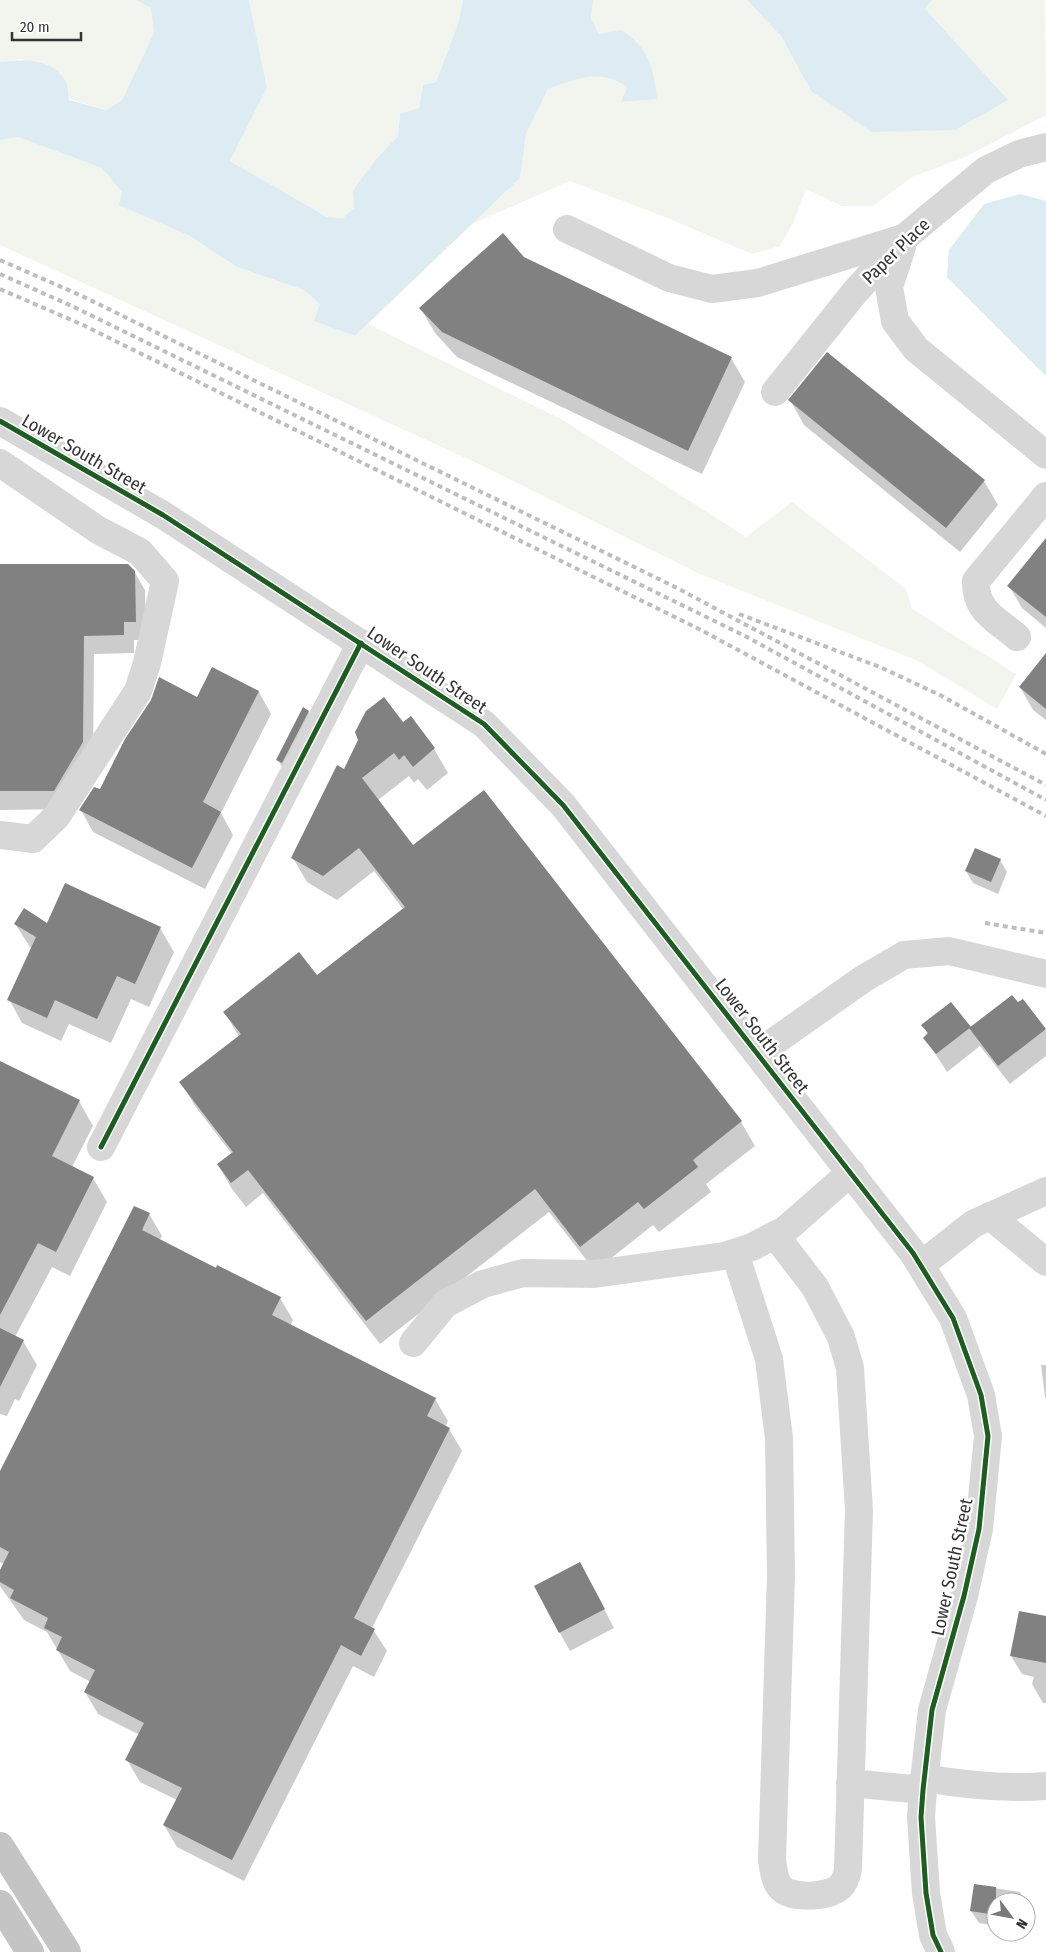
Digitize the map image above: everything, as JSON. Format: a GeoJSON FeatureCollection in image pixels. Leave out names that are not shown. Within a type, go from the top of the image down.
{"type":"FeatureCollection","features":[{"type":"Feature","properties":{"kind":"highway"},"geometry":{"type":"LineString","coordinates":[[0,1839],[22,1882]]}},
{"type":"Feature","properties":{"kind":"highway"},"geometry":{"type":"LineString","coordinates":[[0,1846],[67,1952]]}},
{"type":"Feature","properties":{"kind":"highway"},"geometry":{"type":"LineString","coordinates":[[0,1904],[30,1952]]}},
{"type":"Feature","properties":{"kind":"street","name":"Paper Place"},"geometry":{"type":"LineString","coordinates":[[775,392],[855,292],[904,238],[986,170],[1019,154],[1046,147]]}},
{"type":"Feature","properties":{"kind":"street"},"geometry":{"type":"LineString","coordinates":[[567,229],[668,278],[712,289],[758,283],[904,238]]}},
{"type":"Feature","properties":{"kind":"street"},"geometry":{"type":"LineString","coordinates":[[904,238],[889,287],[895,321],[916,349],[1046,455]]}},
{"type":"Feature","properties":{"kind":"street","name":"Lower South Street"},"geometry":{"type":"LineString","coordinates":[[0,421],[163,516],[484,724],[562,804],[852,1172],[921,1265],[953,1318],[981,1395],[988,1436],[979,1529],[964,1596],[932,1710],[924,1784],[921,1817],[926,1894],[933,1935],[941,1952]]}},
{"type":"Feature","properties":{"kind":"street"},"geometry":{"type":"LineString","coordinates":[[0,463],[98,530],[140,552],[165,581],[147,663],[138,691],[99,753],[56,817],[33,839],[0,835]]}},
{"type":"Feature","properties":{"kind":"street"},"geometry":{"type":"LineString","coordinates":[[1017,637],[980,606],[975,596],[976,581],[1046,496]]}},
{"type":"Feature","properties":{"kind":"street"},"geometry":{"type":"LineString","coordinates":[[101,1147],[361,643]]}},
{"type":"Feature","properties":{"kind":"street"},"geometry":{"type":"LineString","coordinates":[[758,1053],[864,979],[904,955],[949,951],[1046,974]]}},
{"type":"Feature","properties":{"kind":"street"},"geometry":{"type":"LineString","coordinates":[[413,1342],[445,1304],[490,1282],[522,1273],[594,1274],[735,1253],[786,1230],[852,1172]]}},
{"type":"Feature","properties":{"kind":"street"},"geometry":{"type":"LineString","coordinates":[[921,1265],[973,1224],[1046,1191]]}},
{"type":"Feature","properties":{"kind":"street"},"geometry":{"type":"LineString","coordinates":[[990,1216],[1046,1262]]}},
{"type":"Feature","properties":{"kind":"street"},"geometry":{"type":"LineString","coordinates":[[735,1253],[769,1359],[779,1438],[781,1575],[772,1861],[778,1882],[786,1892],[793,1895],[828,1894],[842,1885],[848,1869],[859,1510],[850,1368],[842,1337],[815,1287],[775,1235]]}},
{"type":"Feature","properties":{"kind":"street"},"geometry":{"type":"LineString","coordinates":[[850,1783],[956,1783],[1009,1787],[1046,1786]]}},
{"type":"Feature","properties":{"kind":"shaded area"},"geometry":{"type":"Polygon","coordinates":[[[0,0],[136,0],[151,8],[154,33],[122,100],[106,110],[69,99],[65,80],[22,59],[0,62],[0,0]]]}},
{"type":"Feature","properties":{"kind":"shaded area"},"geometry":{"type":"Polygon","coordinates":[[[136,0],[249,0],[267,88],[230,161],[327,217],[343,218],[354,208],[353,190],[376,159],[398,136],[400,114],[419,108],[423,85],[436,82],[458,24],[463,0],[593,0],[591,18],[599,34],[621,30],[644,51],[652,68],[657,99],[621,102],[627,87],[617,81],[597,77],[578,79],[548,89],[526,134],[520,178],[355,336],[314,321],[320,304],[304,290],[237,267],[190,236],[119,205],[122,192],[102,168],[18,137],[0,140],[0,62],[18,60],[36,62],[52,67],[65,80],[69,100],[106,110],[122,100],[154,33],[151,8],[136,0]]]}},
{"type":"Feature","properties":{"kind":"shaded area"},"geometry":{"type":"Polygon","coordinates":[[[249,0],[463,0],[458,24],[436,82],[423,85],[419,108],[400,114],[398,136],[376,159],[353,190],[354,208],[343,218],[327,217],[230,161],[267,88],[249,0]]]}},
{"type":"Feature","properties":{"kind":"shaded area"},"geometry":{"type":"Polygon","coordinates":[[[593,0],[747,0],[781,36],[811,91],[925,9],[932,0],[1045,0],[1046,115],[963,158],[912,177],[873,206],[842,206],[806,189],[793,223],[780,246],[752,254],[665,217],[570,181],[472,224],[520,178],[526,134],[548,89],[569,81],[597,76],[617,81],[627,87],[621,102],[657,99],[621,30],[599,34],[591,18],[593,0]]]}},
{"type":"Feature","properties":{"kind":"shaded area"},"geometry":{"type":"Polygon","coordinates":[[[747,0],[932,0],[925,9],[1008,100],[955,130],[872,132],[811,91],[781,36],[747,0]]]}},
{"type":"Feature","properties":{"kind":"shaded area"},"geometry":{"type":"Polygon","coordinates":[[[18,137],[102,168],[122,192],[120,205],[190,236],[237,267],[304,290],[320,304],[315,321],[355,336],[368,324],[563,420],[746,537],[792,502],[906,589],[912,609],[1016,674],[997,709],[918,661],[700,574],[481,465],[0,245],[0,140],[18,137]]]}},
{"type":"Feature","properties":{"kind":"shaded area"},"geometry":{"type":"Polygon","coordinates":[[[1020,194],[1046,201],[1046,376],[947,277],[949,250],[984,204],[1020,194]]]}},
{"type":"Feature","properties":{"kind":"building"},"geometry":{"type":"Polygon","coordinates":[[[503,233],[524,257],[732,357],[688,451],[442,332],[419,308],[503,233]]]}},
{"type":"Feature","properties":{"kind":"building"},"geometry":{"type":"Polygon","coordinates":[[[827,352],[985,480],[946,528],[788,400],[827,352]]]}},
{"type":"Feature","properties":{"kind":"building"},"geometry":{"type":"Polygon","coordinates":[[[1046,538],[1046,617],[1007,586],[1046,538]]]}},
{"type":"Feature","properties":{"kind":"building"},"geometry":{"type":"Polygon","coordinates":[[[0,564],[128,564],[135,571],[136,622],[124,622],[124,635],[84,636],[83,742],[54,791],[0,791],[0,564]]]}},
{"type":"Feature","properties":{"kind":"building"},"geometry":{"type":"Polygon","coordinates":[[[1046,653],[1046,709],[1019,687],[1046,653]]]}},
{"type":"Feature","properties":{"kind":"building"},"geometry":{"type":"Polygon","coordinates":[[[212,667],[259,691],[203,802],[221,812],[192,868],[79,810],[94,787],[100,789],[125,739],[151,700],[159,677],[197,697],[212,667]]]}},
{"type":"Feature","properties":{"kind":"building"},"geometry":{"type":"Polygon","coordinates":[[[384,697],[403,722],[411,716],[435,748],[413,767],[404,755],[399,760],[394,753],[362,778],[413,845],[484,790],[742,1121],[693,1160],[698,1167],[644,1209],[638,1202],[580,1247],[535,1189],[366,1321],[248,1170],[231,1183],[217,1164],[233,1152],[179,1082],[241,1034],[223,1012],[299,952],[317,975],[405,907],[359,848],[323,876],[291,858],[337,765],[344,769],[358,740],[355,732],[366,711],[384,697]]]}},
{"type":"Feature","properties":{"kind":"building"},"geometry":{"type":"Polygon","coordinates":[[[303,707],[309,711],[282,763],[276,760],[303,707]]]}},
{"type":"Feature","properties":{"kind":"building"},"geometry":{"type":"Polygon","coordinates":[[[975,848],[1001,859],[991,882],[965,871],[975,848]]]}},
{"type":"Feature","properties":{"kind":"building"},"geometry":{"type":"Polygon","coordinates":[[[65,883],[161,927],[135,984],[117,976],[97,1019],[55,1000],[47,1018],[7,1000],[36,937],[14,924],[24,908],[47,923],[65,883]]]}},
{"type":"Feature","properties":{"kind":"building"},"geometry":{"type":"Polygon","coordinates":[[[1012,995],[1018,1002],[1023,999],[1046,1029],[998,1066],[969,1028],[1012,995]]]}},
{"type":"Feature","properties":{"kind":"building"},"geometry":{"type":"Polygon","coordinates":[[[951,1002],[971,1027],[936,1054],[923,1038],[928,1033],[921,1025],[951,1002]]]}},
{"type":"Feature","properties":{"kind":"building"},"geometry":{"type":"Polygon","coordinates":[[[0,1061],[80,1100],[52,1156],[94,1177],[56,1252],[38,1243],[0,1315],[0,1061]]]}},
{"type":"Feature","properties":{"kind":"building"},"geometry":{"type":"Polygon","coordinates":[[[134,1206],[150,1213],[142,1230],[216,1268],[217,1265],[281,1297],[272,1315],[436,1398],[427,1416],[450,1428],[354,1618],[375,1629],[361,1656],[341,1645],[232,1860],[163,1825],[182,1788],[125,1760],[144,1723],[84,1692],[95,1670],[56,1650],[62,1637],[44,1628],[48,1618],[10,1598],[14,1590],[0,1582],[0,1570],[9,1552],[0,1547],[0,1471],[134,1206]]]}},
{"type":"Feature","properties":{"kind":"building"},"geometry":{"type":"Polygon","coordinates":[[[0,1328],[24,1340],[0,1387],[0,1328]]]}},
{"type":"Feature","properties":{"kind":"building"},"geometry":{"type":"Polygon","coordinates":[[[580,1562],[605,1609],[559,1633],[534,1586],[580,1562]]]}},
{"type":"Feature","properties":{"kind":"building"},"geometry":{"type":"Polygon","coordinates":[[[1019,1611],[1046,1616],[1046,1663],[1010,1656],[1019,1611]]]}},
{"type":"Feature","properties":{"kind":"building"},"geometry":{"type":"Polygon","coordinates":[[[974,1884],[996,1887],[996,1892],[986,1892],[986,1913],[970,1911],[974,1884]]]}},
{"type":"Feature","properties":{"kind":"railway"},"geometry":{"type":"LineString","coordinates":[[0,260],[82,296],[677,588],[1046,785]]}},
{"type":"Feature","properties":{"kind":"railway"},"geometry":{"type":"LineString","coordinates":[[0,274],[74,307],[745,636],[1046,800]]}},
{"type":"Feature","properties":{"kind":"railway"},"geometry":{"type":"LineString","coordinates":[[0,289],[83,325],[701,630],[1046,816]]}},
{"type":"Feature","properties":{"kind":"railway"},"geometry":{"type":"LineString","coordinates":[[739,614],[880,667],[942,696],[1046,754]]}},
{"type":"Feature","properties":{"kind":"railway"},"geometry":{"type":"LineString","coordinates":[[985,923],[1046,933]]}},
{"type":"Feature","properties":{"kind":"cycle path"},"geometry":{"type":"LineString","coordinates":[[0,421],[163,515],[484,724],[563,805],[913,1253],[953,1318],[981,1395],[988,1436],[979,1529],[964,1596],[932,1710],[923,1790],[921,1817],[926,1893],[933,1935],[941,1952]]}},
{"type":"Feature","properties":{"kind":"cycle path"},"geometry":{"type":"LineString","coordinates":[[101,1147],[361,643]]}}]}
